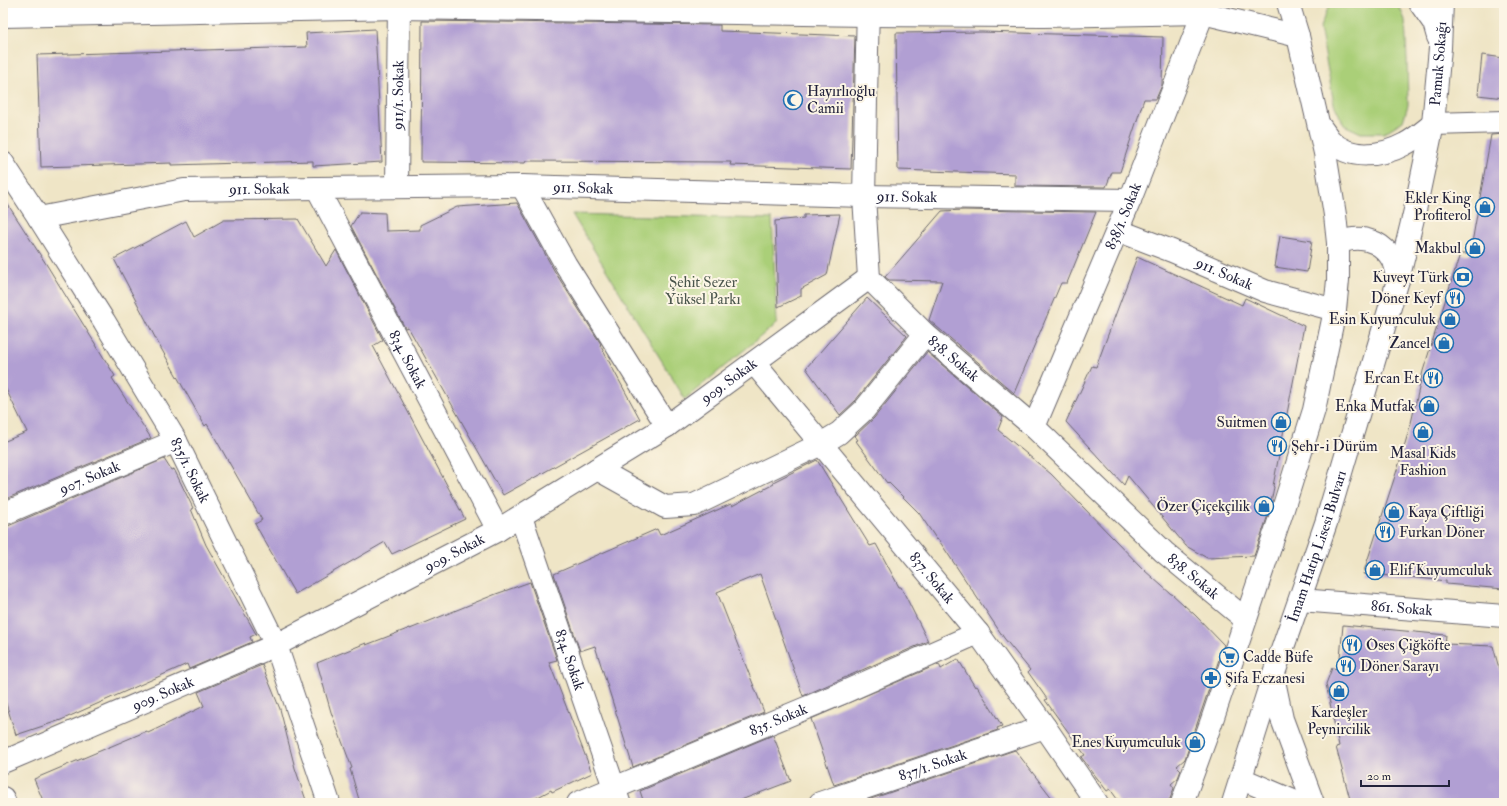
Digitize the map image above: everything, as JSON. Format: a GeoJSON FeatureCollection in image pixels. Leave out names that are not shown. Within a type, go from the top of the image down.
{"type":"FeatureCollection","features":[{"type":"Feature","properties":{"kind":"street"},"geometry":{"type":"LineString","coordinates":[[1182,803],[1211,723],[1314,410],[1334,310],[1338,280],[1338,243],[1331,187],[1298,36],[1288,3]]}},
{"type":"Feature","properties":{"kind":"street"},"geometry":{"type":"LineString","coordinates":[[1298,36],[1303,12],[1307,3]]}},
{"type":"Feature","properties":{"kind":"street"},"geometry":{"type":"LineString","coordinates":[[1420,3],[1434,23],[1440,48]]}},
{"type":"Feature","properties":{"kind":"street","name":"Pamuk Sokağı"},"geometry":{"type":"LineString","coordinates":[[1433,124],[1440,48],[1442,3]]}},
{"type":"Feature","properties":{"kind":"street"},"geometry":{"type":"LineString","coordinates":[[3,16],[399,6],[867,9],[1051,16],[1205,8],[1298,36]]}},
{"type":"Feature","properties":{"kind":"street","name":"911/1. Sokak"},"geometry":{"type":"LineString","coordinates":[[397,187],[399,6]]}},
{"type":"Feature","properties":{"kind":"street","name":"838/1. Sokak"},"geometry":{"type":"LineString","coordinates":[[1034,427],[1130,200],[1205,8]]}},
{"type":"Feature","properties":{"kind":"street"},"geometry":{"type":"LineString","coordinates":[[867,9],[864,196],[869,278]]}},
{"type":"Feature","properties":{"kind":"street"},"geometry":{"type":"LineString","coordinates":[[1317,122],[1330,141],[1346,151],[1366,155],[1385,152],[1405,144],[1433,124],[1504,122]]}},
{"type":"Feature","properties":{"kind":"street","name":"İmam Hatip Lisesi Bulvarı"},"geometry":{"type":"LineString","coordinates":[[1233,803],[1242,779],[1273,676],[1326,523],[1398,280],[1415,210],[1433,124]]}},
{"type":"Feature","properties":{"kind":"street","name":"835/1. Sokak"},"geometry":{"type":"LineString","coordinates":[[3,162],[40,218],[176,440],[276,645],[329,803]]}},
{"type":"Feature","properties":{"kind":"street"},"geometry":{"type":"LineString","coordinates":[[522,186],[566,265],[667,426]]}},
{"type":"Feature","properties":{"kind":"street","name":"911. Sokak"},"geometry":{"type":"LineString","coordinates":[[40,218],[184,190],[522,186],[864,196],[1130,200]]}},
{"type":"Feature","properties":{"kind":"street","name":"834. Sokak"},"geometry":{"type":"LineString","coordinates":[[317,188],[498,530]]}},
{"type":"Feature","properties":{"kind":"street","name":"911. Sokak"},"geometry":{"type":"LineString","coordinates":[[1117,230],[1172,251],[1265,291],[1334,310]]}},
{"type":"Feature","properties":{"kind":"street"},"geometry":{"type":"LineString","coordinates":[[1338,243],[1352,239],[1375,242],[1384,249],[1392,260],[1398,280]]}},
{"type":"Feature","properties":{"kind":"street","name":"909. Sokak"},"geometry":{"type":"LineString","coordinates":[[3,762],[276,645],[498,530],[667,426],[869,278]]}},
{"type":"Feature","properties":{"kind":"street","name":"838. Sokak"},"geometry":{"type":"LineString","coordinates":[[869,278],[926,334],[1034,427],[1164,552],[1245,620]]}},
{"type":"Feature","properties":{"kind":"street"},"geometry":{"type":"LineString","coordinates":[[597,469],[665,507],[694,505],[821,444],[839,433],[864,410],[926,334]]}},
{"type":"Feature","properties":{"kind":"street","name":"837. Sokak"},"geometry":{"type":"LineString","coordinates":[[754,363],[978,634],[1045,727],[1097,803]]}},
{"type":"Feature","properties":{"kind":"street","name":"907. Sokak"},"geometry":{"type":"LineString","coordinates":[[3,514],[176,440]]}},
{"type":"Feature","properties":{"kind":"street","name":"834. Sokak"},"geometry":{"type":"LineString","coordinates":[[521,517],[617,796]]}},
{"type":"Feature","properties":{"kind":"street","name":"861. Sokak"},"geometry":{"type":"LineString","coordinates":[[1300,600],[1504,616]]}},
{"type":"Feature","properties":{"kind":"street","name":"835. Sokak"},"geometry":{"type":"LineString","coordinates":[[578,803],[617,796],[978,634]]}},
{"type":"Feature","properties":{"kind":"street"},"geometry":{"type":"LineString","coordinates":[[1273,676],[1282,719],[1313,803]]}},
{"type":"Feature","properties":{"kind":"street","name":"837/1. Sokak"},"geometry":{"type":"LineString","coordinates":[[820,803],[1045,727]]}},
{"type":"Feature","properties":{"kind":"street"},"geometry":{"type":"LineString","coordinates":[[1242,779],[1298,803]]}},
{"type":"Feature","properties":{"kind":"street"},"geometry":{"type":"LineString","coordinates":[[3,798],[5,803]]}},
{"type":"Feature","properties":{"kind":"green space"},"geometry":{"type":"Polygon","coordinates":[[[1332,3],[1398,3],[1405,20],[1408,105],[1403,121],[1384,133],[1361,133],[1344,125],[1334,104],[1320,27],[1329,6],[1332,3]]]}},
{"type":"Feature","properties":{"kind":"green space","name":"Şehit Sezer Yüksel Parkı"},"geometry":{"type":"Polygon","coordinates":[[[572,214],[772,219],[777,323],[685,399],[572,214]]]}},
{"type":"Feature","properties":{"kind":"building"},"geometry":{"type":"Polygon","coordinates":[[[422,21],[720,25],[720,31],[855,36],[851,169],[730,165],[731,162],[421,162],[422,21]]]}},
{"type":"Feature","properties":{"kind":"building"},"geometry":{"type":"Polygon","coordinates":[[[375,29],[382,162],[313,166],[313,161],[41,167],[37,55],[307,47],[306,33],[375,29]]]}},
{"type":"Feature","properties":{"kind":"building"},"geometry":{"type":"Polygon","coordinates":[[[982,32],[1163,37],[1162,85],[1156,99],[1144,99],[1120,172],[1112,172],[1106,187],[1015,186],[1015,174],[898,170],[896,33],[982,32]]]}},
{"type":"Feature","properties":{"kind":"building"},"geometry":{"type":"Polygon","coordinates":[[[1482,55],[1504,58],[1504,98],[1478,95],[1482,55]]]}},
{"type":"Feature","properties":{"kind":"building"},"geometry":{"type":"Polygon","coordinates":[[[1504,134],[1504,589],[1446,584],[1446,581],[1409,577],[1363,574],[1399,464],[1411,423],[1423,371],[1460,254],[1470,254],[1491,135],[1504,134]]]}},
{"type":"Feature","properties":{"kind":"building"},"geometry":{"type":"Polygon","coordinates":[[[3,197],[115,376],[112,378],[151,438],[3,500],[3,442],[27,432],[3,383],[3,197]]]}},
{"type":"Feature","properties":{"kind":"building"},"geometry":{"type":"Polygon","coordinates":[[[517,203],[555,272],[601,344],[600,345],[640,419],[503,495],[408,327],[405,328],[351,226],[360,212],[385,213],[386,231],[420,230],[420,225],[457,207],[517,203]]]}},
{"type":"Feature","properties":{"kind":"building"},"geometry":{"type":"Polygon","coordinates":[[[942,211],[1096,212],[1067,283],[1061,283],[1014,393],[929,320],[942,281],[889,280],[885,277],[942,211]]]}},
{"type":"Feature","properties":{"kind":"building"},"geometry":{"type":"Polygon","coordinates":[[[840,214],[827,275],[801,289],[801,296],[778,307],[775,221],[804,218],[804,215],[840,214]]]}},
{"type":"Feature","properties":{"kind":"building"},"geometry":{"type":"Polygon","coordinates":[[[298,219],[326,266],[336,250],[383,340],[373,346],[465,519],[392,554],[385,542],[295,594],[255,524],[262,520],[207,424],[205,426],[158,343],[114,259],[186,221],[194,237],[224,220],[298,219]]]}},
{"type":"Feature","properties":{"kind":"building"},"geometry":{"type":"Polygon","coordinates":[[[1280,236],[1312,241],[1307,272],[1275,267],[1280,236]]]}},
{"type":"Feature","properties":{"kind":"building"},"geometry":{"type":"Polygon","coordinates":[[[1137,257],[1242,305],[1245,298],[1304,326],[1269,512],[1254,556],[1207,558],[1186,546],[1128,476],[1124,485],[1066,422],[1092,366],[1096,367],[1137,257]]]}},
{"type":"Feature","properties":{"kind":"building"},"geometry":{"type":"Polygon","coordinates":[[[867,298],[907,336],[855,401],[840,415],[806,368],[867,298]]]}},
{"type":"Feature","properties":{"kind":"building"},"geometry":{"type":"Polygon","coordinates":[[[927,352],[1003,417],[998,430],[1051,474],[1144,570],[1195,615],[1224,645],[1185,759],[1177,766],[1181,770],[1178,778],[1171,784],[1174,788],[1170,799],[1165,803],[1120,803],[1110,789],[1107,791],[1081,757],[1085,755],[1045,700],[1047,699],[1028,672],[1030,670],[1004,638],[938,539],[937,540],[919,513],[888,482],[887,483],[856,441],[858,440],[855,436],[874,418],[927,352]]]}},
{"type":"Feature","properties":{"kind":"building"},"geometry":{"type":"Polygon","coordinates":[[[164,459],[171,470],[174,469],[193,508],[191,509],[206,545],[256,634],[250,637],[252,642],[189,669],[187,664],[61,720],[16,735],[3,694],[3,526],[8,526],[164,459]]]}},
{"type":"Feature","properties":{"kind":"building"},"geometry":{"type":"Polygon","coordinates":[[[817,460],[870,546],[876,544],[899,587],[901,587],[928,641],[803,696],[760,574],[717,592],[764,712],[633,767],[595,646],[580,651],[554,574],[657,529],[660,535],[731,504],[732,506],[774,484],[773,482],[817,460]]]}},
{"type":"Feature","properties":{"kind":"building"},"geometry":{"type":"Polygon","coordinates":[[[530,582],[557,660],[549,662],[592,773],[552,792],[551,790],[527,803],[360,803],[350,769],[352,768],[331,712],[317,663],[366,643],[366,645],[410,629],[496,594],[530,582]]]}},
{"type":"Feature","properties":{"kind":"building"},"geometry":{"type":"Polygon","coordinates":[[[1343,625],[1446,635],[1445,644],[1493,646],[1504,687],[1504,803],[1351,803],[1336,747],[1339,746],[1326,684],[1332,668],[1339,669],[1343,625]]]}},
{"type":"Feature","properties":{"kind":"building"},"geometry":{"type":"Polygon","coordinates":[[[958,659],[1002,726],[997,728],[998,730],[834,785],[811,719],[939,664],[941,669],[958,659]]]}},
{"type":"Feature","properties":{"kind":"building"},"geometry":{"type":"Polygon","coordinates":[[[262,665],[280,709],[295,768],[307,803],[44,803],[34,779],[147,731],[148,733],[204,706],[198,692],[262,665]]]}},
{"type":"Feature","properties":{"kind":"building"},"geometry":{"type":"Polygon","coordinates":[[[773,735],[791,781],[733,803],[644,803],[640,791],[773,735]]]}},
{"type":"Feature","properties":{"kind":"building"},"geometry":{"type":"Polygon","coordinates":[[[1015,750],[1056,803],[859,803],[1015,750]]]}},
{"type":"Feature","properties":{"kind":"place","name":"Hayırlıoğlu Camii"},"geometry":{"type":"Point","coordinates":[793,100]}},
{"type":"Feature","properties":{"kind":"place","name":"Ekler King Profiterol"},"geometry":{"type":"Point","coordinates":[1485,207]}},
{"type":"Feature","properties":{"kind":"place","name":"Makbul"},"geometry":{"type":"Point","coordinates":[1475,248]}},
{"type":"Feature","properties":{"kind":"place","name":"Kuveyt Türk"},"geometry":{"type":"Point","coordinates":[1463,277]}},
{"type":"Feature","properties":{"kind":"place","name":"Döner Keyf"},"geometry":{"type":"Point","coordinates":[1455,298]}},
{"type":"Feature","properties":{"kind":"place","name":"Esin Kuyumculuk"},"geometry":{"type":"Point","coordinates":[1450,319]}},
{"type":"Feature","properties":{"kind":"place","name":"Zancel"},"geometry":{"type":"Point","coordinates":[1444,343]}},
{"type":"Feature","properties":{"kind":"place","name":"Ercan Et"},"geometry":{"type":"Point","coordinates":[1433,378]}},
{"type":"Feature","properties":{"kind":"place","name":"Enka Mutfak"},"geometry":{"type":"Point","coordinates":[1429,406]}},
{"type":"Feature","properties":{"kind":"place","name":"Suitmen"},"geometry":{"type":"Point","coordinates":[1281,422]}},
{"type":"Feature","properties":{"kind":"place","name":"Masal Kids Fashion"},"geometry":{"type":"Point","coordinates":[1423,432]}},
{"type":"Feature","properties":{"kind":"place","name":"Şehr-i Dürüm"},"geometry":{"type":"Point","coordinates":[1277,446]}},
{"type":"Feature","properties":{"kind":"place","name":"Özer Çiçekçilik"},"geometry":{"type":"Point","coordinates":[1264,506]}},
{"type":"Feature","properties":{"kind":"place","name":"Kaya Çiftliği"},"geometry":{"type":"Point","coordinates":[1394,512]}},
{"type":"Feature","properties":{"kind":"place","name":"Furkan Döner"},"geometry":{"type":"Point","coordinates":[1385,532]}},
{"type":"Feature","properties":{"kind":"place","name":"Elif Kuyumculuk"},"geometry":{"type":"Point","coordinates":[1375,570]}},
{"type":"Feature","properties":{"kind":"place","name":"Oses Çiğköfte"},"geometry":{"type":"Point","coordinates":[1352,645]}},
{"type":"Feature","properties":{"kind":"place","name":"Cadde Büfe"},"geometry":{"type":"Point","coordinates":[1229,657]}},
{"type":"Feature","properties":{"kind":"place","name":"Döner Sarayı"},"geometry":{"type":"Point","coordinates":[1346,666]}},
{"type":"Feature","properties":{"kind":"place","name":"Şifa Eczanesi"},"geometry":{"type":"Point","coordinates":[1211,678]}},
{"type":"Feature","properties":{"kind":"place","name":"Kardeşler Peynircilik"},"geometry":{"type":"Point","coordinates":[1339,691]}},
{"type":"Feature","properties":{"kind":"place","name":"Enes Kuyumculuk"},"geometry":{"type":"Point","coordinates":[1195,742]}}]}
